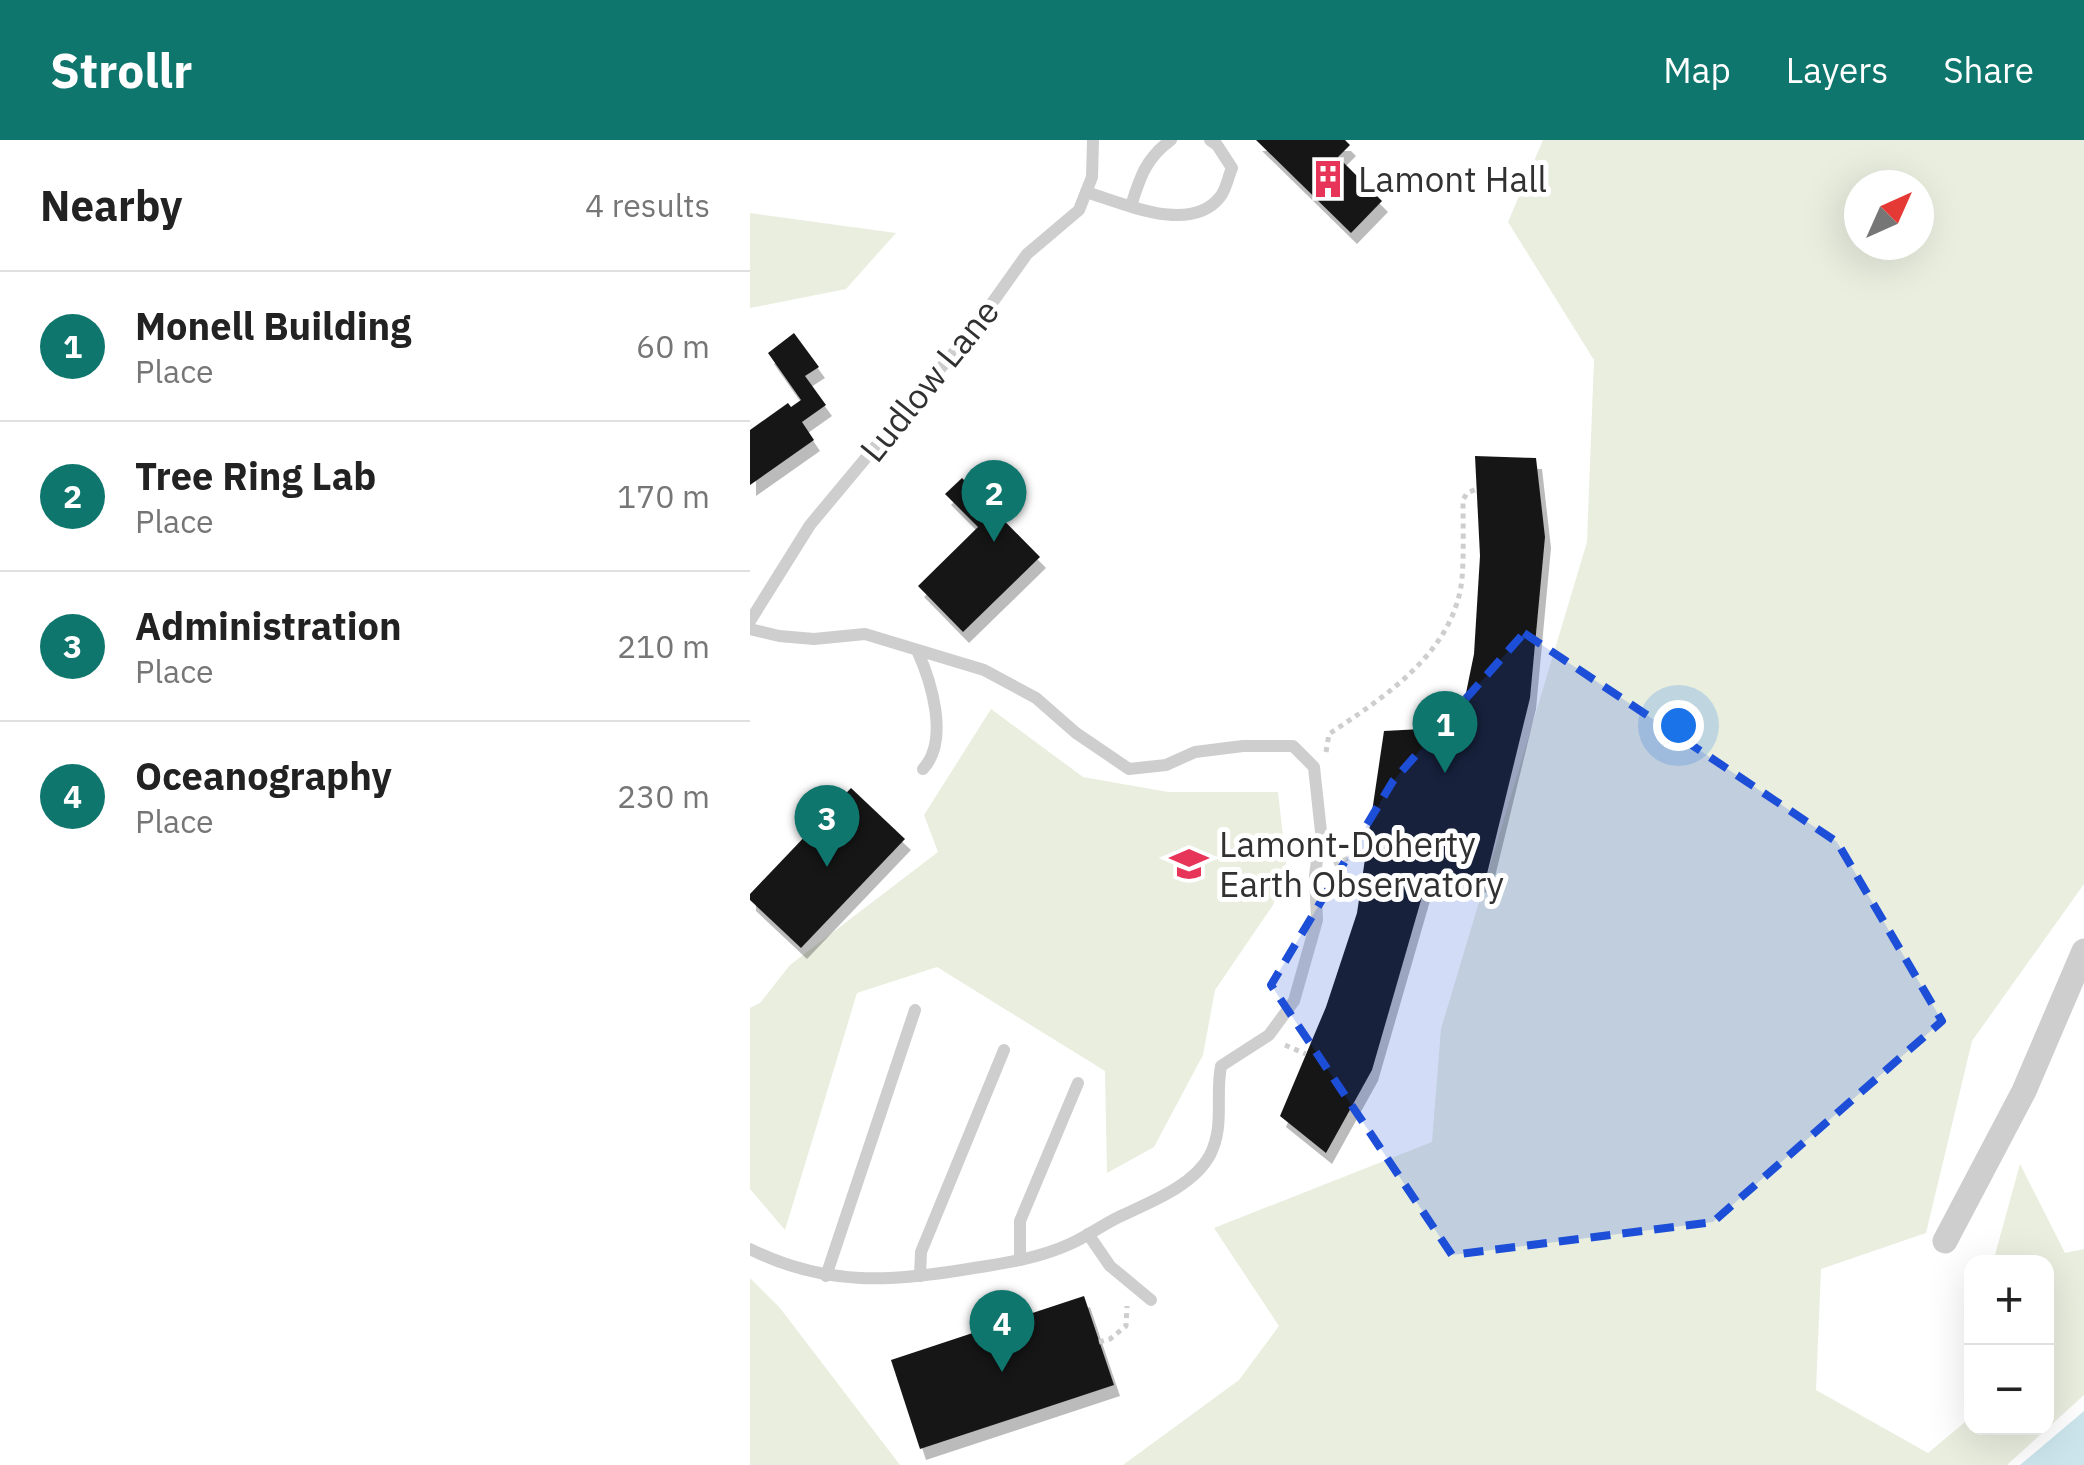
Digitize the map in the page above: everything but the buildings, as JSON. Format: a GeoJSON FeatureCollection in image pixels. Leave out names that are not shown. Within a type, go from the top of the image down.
{"type":"FeatureCollection","features":[{"type":"Feature","properties":{"kind":"street"},"geometry":{"type":"LineString","coordinates":[[1945,1241],[2024,1090],[2084,951]]}},
{"type":"Feature","properties":{"kind":"lane"},"geometry":{"type":"LineString","coordinates":[[1093,140],[1092,177],[1086,192],[1176,216],[1198,214],[1221,197],[1232,168],[1210,140]]}},
{"type":"Feature","properties":{"kind":"lane"},"geometry":{"type":"LineString","coordinates":[[1132,206],[1142,170],[1154,153],[1171,140]]}},
{"type":"Feature","properties":{"kind":"lane","name":"Ludlow Lane"},"geometry":{"type":"LineString","coordinates":[[750,621],[810,526],[975,328],[1027,254],[1080,210],[1086,192]]}},
{"type":"Feature","properties":{"kind":"lane"},"geometry":{"type":"LineString","coordinates":[[750,629],[814,639],[865,634],[984,670],[1036,698],[1076,733],[1129,769],[1166,765],[1196,752],[1243,746],[1294,746],[1314,767],[1321,832],[1315,876],[1317,920],[1294,1001],[1269,1034],[1221,1066],[1217,1087],[1221,1124],[1208,1158],[1182,1185],[1073,1243],[1020,1260],[920,1276],[864,1280],[826,1276],[750,1249]]}},
{"type":"Feature","properties":{"kind":"lane"},"geometry":{"type":"LineString","coordinates":[[917,650],[934,711],[935,738],[923,769]]}},
{"type":"Feature","properties":{"kind":"lane"},"geometry":{"type":"LineString","coordinates":[[826,1276],[915,1010]]}},
{"type":"Feature","properties":{"kind":"lane"},"geometry":{"type":"LineString","coordinates":[[920,1276],[921,1252],[1004,1050]]}},
{"type":"Feature","properties":{"kind":"lane"},"geometry":{"type":"LineString","coordinates":[[1020,1260],[1020,1221],[1078,1083]]}},
{"type":"Feature","properties":{"kind":"lane"},"geometry":{"type":"LineString","coordinates":[[1088,1234],[1110,1266],[1151,1300]]}},
{"type":"Feature","properties":{"kind":"path"},"geometry":{"type":"LineString","coordinates":[[1332,865],[1366,852]]}},
{"type":"Feature","properties":{"kind":"path"},"geometry":{"type":"LineString","coordinates":[[1274,1040],[1306,1054]]}},
{"type":"Feature","properties":{"kind":"highlighted area"},"geometry":{"type":"Polygon","coordinates":[[[1524,633],[1837,842],[1942,1021],[1713,1222],[1452,1255],[1271,985],[1393,781],[1524,633]]]}},
{"type":"Feature","properties":{"kind":"shaded area"},"geometry":{"type":"Polygon","coordinates":[[[1543,140],[2084,140],[2084,884],[1972,1041],[1926,1233],[1821,1269],[1816,1390],[1928,1453],[1964,1423],[1964,1435],[2040,1435],[2007,1465],[1123,1465],[1239,1380],[1279,1326],[1214,1228],[1432,1142],[1441,1029],[1587,542],[1594,360],[1508,222],[1543,140]]]}},
{"type":"Feature","properties":{"kind":"shaded area"},"geometry":{"type":"Polygon","coordinates":[[[750,213],[896,233],[846,289],[750,308],[750,213]]]}},
{"type":"Feature","properties":{"kind":"shaded area"},"geometry":{"type":"Polygon","coordinates":[[[991,709],[1083,777],[1168,792],[1278,792],[1286,863],[1273,905],[1215,990],[1203,1055],[1154,1147],[1107,1173],[1105,1071],[937,967],[857,993],[785,1230],[750,1189],[750,1008],[760,1003],[790,965],[938,852],[924,815],[991,709]]]}},
{"type":"Feature","properties":{"kind":"shaded area"},"geometry":{"type":"Polygon","coordinates":[[[2020,1164],[2065,1253],[2084,1249],[2084,1395],[2054,1422],[2054,1255],[1995,1255],[2020,1164]]]}},
{"type":"Feature","properties":{"kind":"shaded area"},"geometry":{"type":"Polygon","coordinates":[[[750,1278],[780,1308],[900,1465],[750,1465],[750,1278]]]}},
{"type":"Feature","properties":{"kind":"water"},"geometry":{"type":"Polygon","coordinates":[[[2084,1411],[2084,1465],[2020,1465],[2084,1411]]]}},
{"type":"Feature","properties":{"kind":"place","name":"Lamont Hall"},"geometry":{"type":"Point","coordinates":[1328,179]}},
{"type":"Feature","properties":{"kind":"place","name":"Tree Ring Lab"},"geometry":{"type":"Point","coordinates":[994,542]}},
{"type":"Feature","properties":{"kind":"place","name":"Monell Building"},"geometry":{"type":"Point","coordinates":[1445,773]}},
{"type":"Feature","properties":{"kind":"place","name":"Lamont-Doherty Earth Observatory"},"geometry":{"type":"Point","coordinates":[1189,864]}},
{"type":"Feature","properties":{"kind":"place","name":"Administration"},"geometry":{"type":"Point","coordinates":[827,867]}},
{"type":"Feature","properties":{"kind":"place","name":"Oceanography"},"geometry":{"type":"Point","coordinates":[1002,1372]}}]}
